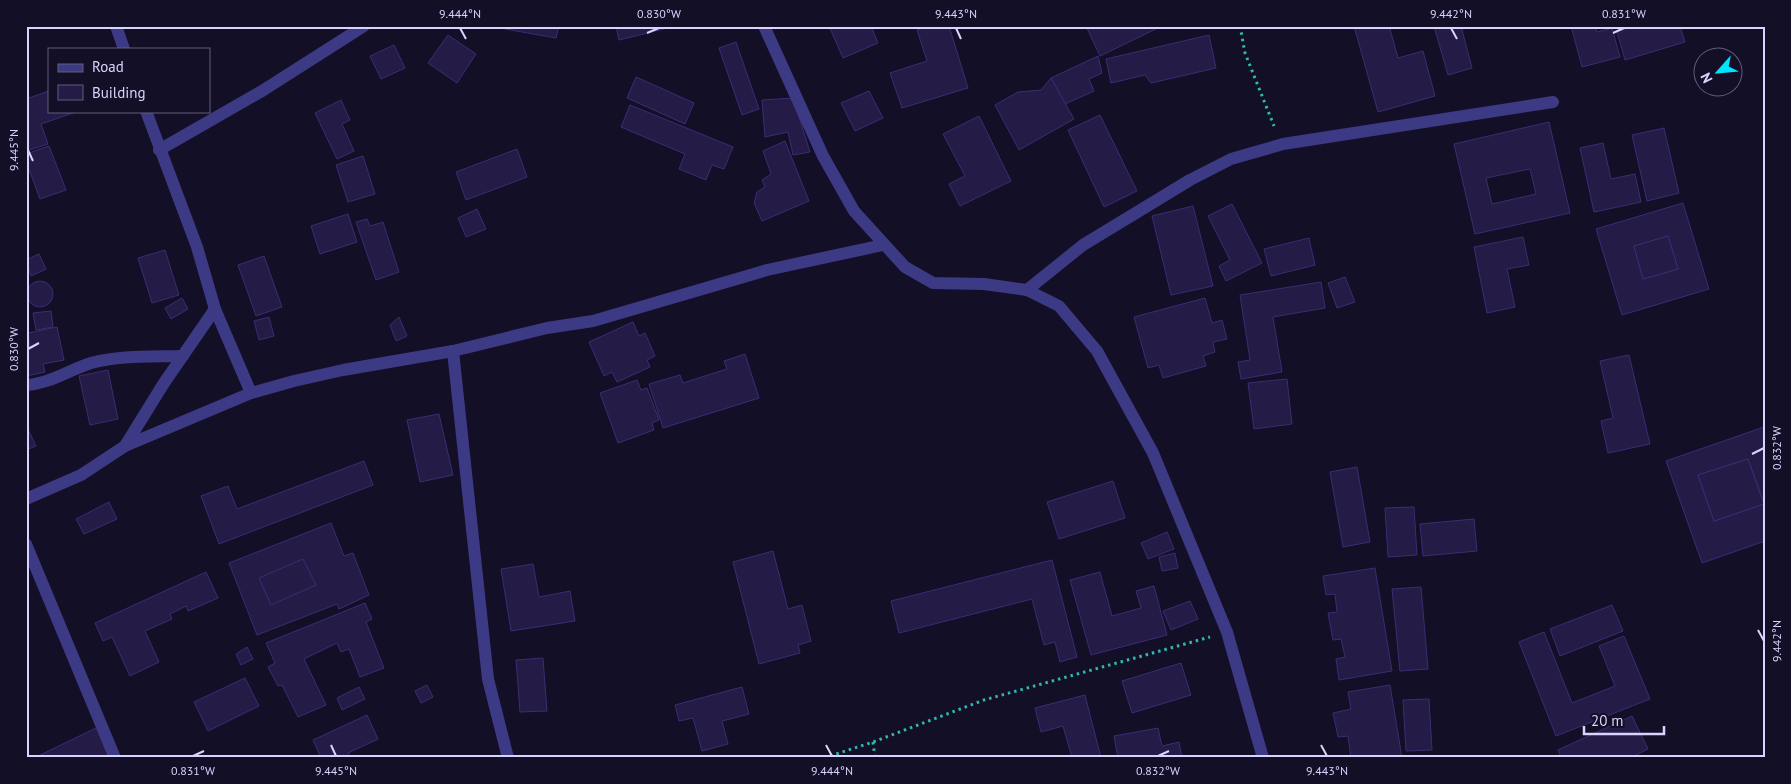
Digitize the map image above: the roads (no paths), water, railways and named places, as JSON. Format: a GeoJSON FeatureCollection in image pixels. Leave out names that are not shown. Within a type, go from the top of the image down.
{"type":"FeatureCollection","features":[{"type":"Feature","properties":{"kind":"street"},"geometry":{"type":"LineString","coordinates":[[116,26],[124,48]]}},
{"type":"Feature","properties":{"kind":"street"},"geometry":{"type":"LineString","coordinates":[[159,150],[262,91],[364,26]]}},
{"type":"Feature","properties":{"kind":"street"},"geometry":{"type":"LineString","coordinates":[[764,26],[823,156],[854,211],[883,246],[905,267],[933,283],[984,284],[1027,290],[1059,306],[1098,351],[1152,453],[1227,632],[1263,758]]}},
{"type":"Feature","properties":{"kind":"street"},"geometry":{"type":"LineString","coordinates":[[1027,290],[1083,244],[1190,180],[1231,159],[1282,144],[1553,102]]}},
{"type":"Feature","properties":{"kind":"street"},"geometry":{"type":"LineString","coordinates":[[146,112],[196,247],[215,309],[251,393]]}},
{"type":"Feature","properties":{"kind":"street"},"geometry":{"type":"LineString","coordinates":[[26,499],[81,475],[125,446],[251,393],[343,370],[453,351],[547,328],[623,314],[767,270],[883,246]]}},
{"type":"Feature","properties":{"kind":"street"},"geometry":{"type":"LineString","coordinates":[[125,446],[215,309]]}},
{"type":"Feature","properties":{"kind":"street"},"geometry":{"type":"LineString","coordinates":[[453,351],[488,679],[508,758]]}},
{"type":"Feature","properties":{"kind":"street"},"geometry":{"type":"LineString","coordinates":[[26,385],[41,384],[55,376],[92,363],[135,357],[183,356]]}},
{"type":"Feature","properties":{"kind":"street"},"geometry":{"type":"LineString","coordinates":[[26,544],[115,758]]}}]}
